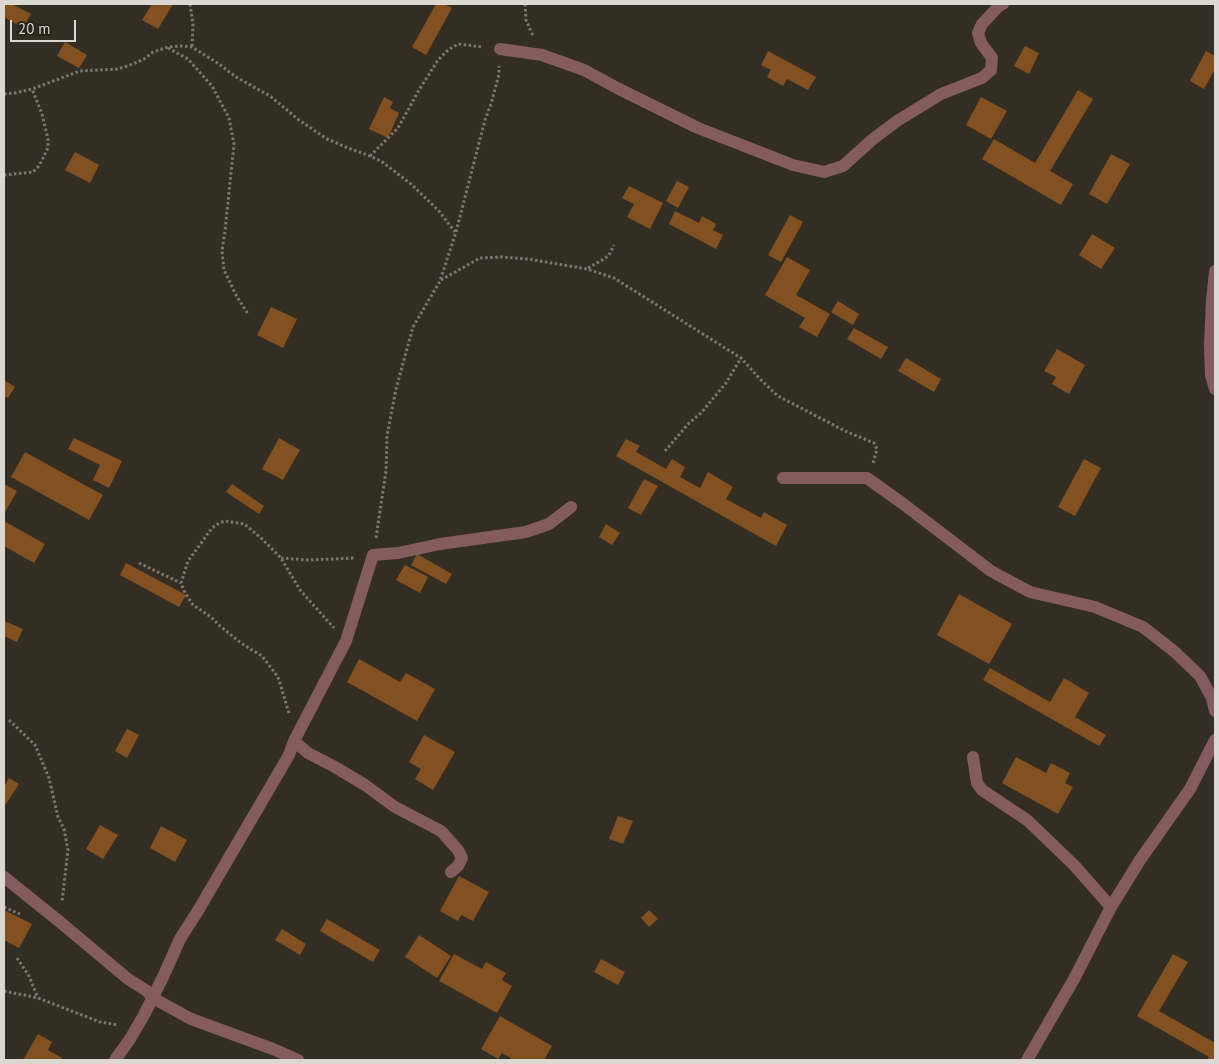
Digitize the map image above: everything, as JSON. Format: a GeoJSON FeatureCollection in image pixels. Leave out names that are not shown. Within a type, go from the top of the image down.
{"type":"FeatureCollection","features":[{"type":"Feature","properties":{"kind":"street"},"geometry":{"type":"LineString","coordinates":[[500,49],[542,55],[584,70],[698,128],[793,164],[824,172],[843,166],[873,139],[941,94],[982,78],[991,70],[992,58],[980,43],[978,34],[982,24],[1003,4]]}},
{"type":"Feature","properties":{"kind":"street"},"geometry":{"type":"LineString","coordinates":[[1215,271],[1212,300],[1210,375],[1215,389]]}},
{"type":"Feature","properties":{"kind":"street"},"geometry":{"type":"LineString","coordinates":[[783,478],[867,478],[991,571],[1030,592],[1095,607],[1142,627],[1175,652],[1200,676],[1212,698],[1215,711]]}},
{"type":"Feature","properties":{"kind":"street"},"geometry":{"type":"LineString","coordinates":[[115,1060],[144,1015],[164,977],[180,939],[199,910],[284,764],[346,641],[373,555],[398,553],[440,544],[526,532],[549,524],[570,507]]}},
{"type":"Feature","properties":{"kind":"street"},"geometry":{"type":"LineString","coordinates":[[1028,1060],[1111,907],[1140,860],[1190,789],[1215,740]]}},
{"type":"Feature","properties":{"kind":"street"},"geometry":{"type":"LineString","coordinates":[[294,741],[308,753],[335,767],[395,807],[441,831],[458,850],[462,858],[458,866],[451,872]]}},
{"type":"Feature","properties":{"kind":"street"},"geometry":{"type":"LineString","coordinates":[[973,757],[977,783],[982,790],[1027,820],[1074,865],[1111,907]]}},
{"type":"Feature","properties":{"kind":"street"},"geometry":{"type":"LineString","coordinates":[[4,877],[128,979],[147,991],[153,998],[190,1019],[298,1060]]}},
{"type":"Feature","properties":{"kind":"path"},"geometry":{"type":"LineString","coordinates":[[190,4],[193,24],[192,47]]}},
{"type":"Feature","properties":{"kind":"path"},"geometry":{"type":"LineString","coordinates":[[525,4],[526,20],[542,55]]}},
{"type":"Feature","properties":{"kind":"path"},"geometry":{"type":"LineString","coordinates":[[281,558],[339,560],[373,555],[386,470],[387,436],[396,389],[413,327],[440,281],[456,232],[499,74],[500,49],[458,44],[448,50],[438,60],[398,128],[370,156]]}},
{"type":"Feature","properties":{"kind":"path"},"geometry":{"type":"LineString","coordinates":[[168,47],[188,59],[212,86],[229,118],[234,144],[222,251],[224,270],[248,314]]}},
{"type":"Feature","properties":{"kind":"path"},"geometry":{"type":"LineString","coordinates":[[4,94],[32,89],[80,71],[118,69],[168,47],[192,47],[270,96],[299,120],[327,139],[381,161],[411,184],[439,210],[456,232]]}},
{"type":"Feature","properties":{"kind":"path"},"geometry":{"type":"LineString","coordinates":[[4,175],[33,172],[39,166],[48,148],[48,139],[42,114],[32,89]]}},
{"type":"Feature","properties":{"kind":"path"},"geometry":{"type":"LineString","coordinates":[[587,269],[604,260],[614,244]]}},
{"type":"Feature","properties":{"kind":"path"},"geometry":{"type":"LineString","coordinates":[[440,281],[480,258],[502,257],[528,259],[587,269],[614,278],[741,358],[778,396],[845,432],[874,443],[877,449],[867,478]]}},
{"type":"Feature","properties":{"kind":"path"},"geometry":{"type":"LineString","coordinates":[[665,451],[726,383],[741,358]]}},
{"type":"Feature","properties":{"kind":"path"},"geometry":{"type":"LineString","coordinates":[[294,741],[288,708],[278,677],[262,656],[193,605],[181,583],[188,561],[212,528],[219,523],[225,521],[244,524],[281,558],[300,590],[346,641]]}},
{"type":"Feature","properties":{"kind":"path"},"geometry":{"type":"LineString","coordinates":[[139,563],[181,583]]}},
{"type":"Feature","properties":{"kind":"path"},"geometry":{"type":"LineString","coordinates":[[9,720],[35,745],[49,778],[58,818],[64,829],[68,850],[60,922]]}},
{"type":"Feature","properties":{"kind":"path"},"geometry":{"type":"LineString","coordinates":[[17,958],[29,976],[38,998]]}},
{"type":"Feature","properties":{"kind":"path"},"geometry":{"type":"LineString","coordinates":[[4,990],[38,998],[100,1022],[136,1028]]}},
{"type":"Feature","properties":{"kind":"building"},"geometry":{"type":"Polygon","coordinates":[[[4,4],[12,4],[31,14],[23,28],[4,17],[4,4]]]}},
{"type":"Feature","properties":{"kind":"building"},"geometry":{"type":"Polygon","coordinates":[[[152,4],[173,4],[158,29],[142,20],[152,4]]]}},
{"type":"Feature","properties":{"kind":"building"},"geometry":{"type":"Polygon","coordinates":[[[436,4],[444,4],[452,8],[426,55],[412,47],[436,4]]]}},
{"type":"Feature","properties":{"kind":"building"},"geometry":{"type":"Polygon","coordinates":[[[65,42],[87,55],[79,68],[57,56],[65,42]]]}},
{"type":"Feature","properties":{"kind":"building"},"geometry":{"type":"Polygon","coordinates":[[[1025,46],[1039,53],[1029,74],[1014,66],[1025,46]]]}},
{"type":"Feature","properties":{"kind":"building"},"geometry":{"type":"Polygon","coordinates":[[[768,51],[816,77],[808,90],[787,79],[783,86],[767,77],[771,70],[761,65],[768,51]]]}},
{"type":"Feature","properties":{"kind":"building"},"geometry":{"type":"Polygon","coordinates":[[[1206,51],[1215,56],[1215,69],[1204,89],[1190,81],[1206,51]]]}},
{"type":"Feature","properties":{"kind":"building"},"geometry":{"type":"Polygon","coordinates":[[[1078,90],[1093,99],[1050,171],[1073,184],[1061,205],[982,159],[994,139],[1035,163],[1078,90]]]}},
{"type":"Feature","properties":{"kind":"building"},"geometry":{"type":"Polygon","coordinates":[[[384,97],[393,102],[390,108],[399,113],[388,138],[369,129],[384,97]]]}},
{"type":"Feature","properties":{"kind":"building"},"geometry":{"type":"Polygon","coordinates":[[[981,97],[1007,111],[991,139],[966,125],[981,97]]]}},
{"type":"Feature","properties":{"kind":"building"},"geometry":{"type":"Polygon","coordinates":[[[75,152],[99,165],[90,183],[65,170],[75,152]]]}},
{"type":"Feature","properties":{"kind":"building"},"geometry":{"type":"Polygon","coordinates":[[[1111,154],[1130,164],[1107,204],[1089,194],[1111,154]]]}},
{"type":"Feature","properties":{"kind":"building"},"geometry":{"type":"Polygon","coordinates":[[[677,181],[689,187],[678,208],[666,201],[677,181]]]}},
{"type":"Feature","properties":{"kind":"building"},"geometry":{"type":"Polygon","coordinates":[[[629,186],[663,203],[650,229],[627,217],[634,204],[622,198],[629,186]]]}},
{"type":"Feature","properties":{"kind":"building"},"geometry":{"type":"Polygon","coordinates":[[[675,211],[699,223],[702,216],[716,224],[713,230],[723,235],[716,249],[669,224],[675,211]]]}},
{"type":"Feature","properties":{"kind":"building"},"geometry":{"type":"Polygon","coordinates":[[[790,215],[803,222],[781,262],[768,255],[790,215]]]}},
{"type":"Feature","properties":{"kind":"building"},"geometry":{"type":"Polygon","coordinates":[[[1092,234],[1115,248],[1101,269],[1079,255],[1092,234]]]}},
{"type":"Feature","properties":{"kind":"building"},"geometry":{"type":"Polygon","coordinates":[[[787,257],[810,270],[796,295],[830,314],[817,337],[799,327],[805,318],[765,295],[787,257]]]}},
{"type":"Feature","properties":{"kind":"building"},"geometry":{"type":"Polygon","coordinates":[[[838,301],[859,314],[853,325],[831,312],[838,301]]]}},
{"type":"Feature","properties":{"kind":"building"},"geometry":{"type":"Polygon","coordinates":[[[271,307],[297,319],[283,348],[257,335],[271,307]]]}},
{"type":"Feature","properties":{"kind":"building"},"geometry":{"type":"Polygon","coordinates":[[[854,328],[888,347],[881,359],[847,339],[854,328]]]}},
{"type":"Feature","properties":{"kind":"building"},"geometry":{"type":"Polygon","coordinates":[[[1057,349],[1085,365],[1069,394],[1052,384],[1056,377],[1044,371],[1057,349]]]}},
{"type":"Feature","properties":{"kind":"building"},"geometry":{"type":"Polygon","coordinates":[[[906,358],[941,379],[934,392],[898,371],[906,358]]]}},
{"type":"Feature","properties":{"kind":"building"},"geometry":{"type":"Polygon","coordinates":[[[4,380],[15,387],[8,398],[4,396],[4,380]]]}},
{"type":"Feature","properties":{"kind":"building"},"geometry":{"type":"Polygon","coordinates":[[[74,438],[122,461],[109,488],[93,480],[100,465],[68,449],[74,438]]]}},
{"type":"Feature","properties":{"kind":"building"},"geometry":{"type":"Polygon","coordinates":[[[279,438],[300,450],[283,480],[262,469],[279,438]]]}},
{"type":"Feature","properties":{"kind":"building"},"geometry":{"type":"Polygon","coordinates":[[[626,439],[640,446],[636,452],[666,469],[672,459],[685,467],[680,477],[700,488],[708,472],[733,487],[726,499],[761,518],[764,512],[787,525],[776,546],[616,456],[626,439]]]}},
{"type":"Feature","properties":{"kind":"building"},"geometry":{"type":"Polygon","coordinates":[[[25,452],[103,495],[89,520],[11,477],[25,452]]]}},
{"type":"Feature","properties":{"kind":"building"},"geometry":{"type":"Polygon","coordinates":[[[1084,459],[1101,468],[1075,516],[1058,507],[1084,459]]]}},
{"type":"Feature","properties":{"kind":"building"},"geometry":{"type":"Polygon","coordinates":[[[644,479],[658,486],[641,515],[628,508],[644,479]]]}},
{"type":"Feature","properties":{"kind":"building"},"geometry":{"type":"Polygon","coordinates":[[[4,484],[17,491],[4,514],[4,484]]]}},
{"type":"Feature","properties":{"kind":"building"},"geometry":{"type":"Polygon","coordinates":[[[232,484],[264,506],[259,514],[226,492],[232,484]]]}},
{"type":"Feature","properties":{"kind":"building"},"geometry":{"type":"Polygon","coordinates":[[[4,521],[45,544],[34,563],[4,546],[4,521]]]}},
{"type":"Feature","properties":{"kind":"building"},"geometry":{"type":"Polygon","coordinates":[[[606,524],[620,533],[612,545],[599,537],[606,524]]]}},
{"type":"Feature","properties":{"kind":"building"},"geometry":{"type":"Polygon","coordinates":[[[417,554],[452,574],[446,584],[411,565],[417,554]]]}},
{"type":"Feature","properties":{"kind":"building"},"geometry":{"type":"Polygon","coordinates":[[[126,563],[186,595],[179,607],[120,575],[126,563]]]}},
{"type":"Feature","properties":{"kind":"building"},"geometry":{"type":"Polygon","coordinates":[[[405,565],[428,577],[420,593],[396,580],[405,565]]]}},
{"type":"Feature","properties":{"kind":"building"},"geometry":{"type":"Polygon","coordinates":[[[959,594],[1012,624],[989,664],[937,635],[959,594]]]}},
{"type":"Feature","properties":{"kind":"building"},"geometry":{"type":"Polygon","coordinates":[[[4,621],[23,629],[17,642],[4,636],[4,621]]]}},
{"type":"Feature","properties":{"kind":"building"},"geometry":{"type":"Polygon","coordinates":[[[359,659],[400,682],[406,673],[435,689],[417,721],[347,682],[359,659]]]}},
{"type":"Feature","properties":{"kind":"building"},"geometry":{"type":"Polygon","coordinates":[[[990,668],[1050,702],[1064,678],[1089,693],[1075,717],[1106,735],[1099,746],[983,680],[990,668]]]}},
{"type":"Feature","properties":{"kind":"building"},"geometry":{"type":"Polygon","coordinates":[[[127,729],[139,735],[127,758],[115,751],[127,729]]]}},
{"type":"Feature","properties":{"kind":"building"},"geometry":{"type":"Polygon","coordinates":[[[424,735],[455,752],[433,790],[415,779],[421,769],[409,762],[424,735]]]}},
{"type":"Feature","properties":{"kind":"building"},"geometry":{"type":"Polygon","coordinates":[[[1016,757],[1046,773],[1051,763],[1070,773],[1065,783],[1073,787],[1058,814],[1002,783],[1016,757]]]}},
{"type":"Feature","properties":{"kind":"building"},"geometry":{"type":"Polygon","coordinates":[[[9,778],[19,784],[6,804],[4,803],[4,787],[9,778]]]}},
{"type":"Feature","properties":{"kind":"building"},"geometry":{"type":"Polygon","coordinates":[[[618,816],[633,821],[623,844],[609,839],[618,816]]]}},
{"type":"Feature","properties":{"kind":"building"},"geometry":{"type":"Polygon","coordinates":[[[100,825],[118,835],[103,859],[86,849],[100,825]]]}},
{"type":"Feature","properties":{"kind":"building"},"geometry":{"type":"Polygon","coordinates":[[[161,826],[187,840],[175,862],[150,848],[161,826]]]}},
{"type":"Feature","properties":{"kind":"building"},"geometry":{"type":"Polygon","coordinates":[[[459,876],[489,892],[473,921],[461,915],[458,921],[440,911],[459,876]]]}},
{"type":"Feature","properties":{"kind":"building"},"geometry":{"type":"Polygon","coordinates":[[[4,910],[32,924],[19,948],[4,940],[4,910]]]}},
{"type":"Feature","properties":{"kind":"building"},"geometry":{"type":"Polygon","coordinates":[[[649,910],[658,919],[649,927],[641,918],[649,910]]]}},
{"type":"Feature","properties":{"kind":"building"},"geometry":{"type":"Polygon","coordinates":[[[327,919],[380,950],[373,962],[320,931],[327,919]]]}},
{"type":"Feature","properties":{"kind":"building"},"geometry":{"type":"Polygon","coordinates":[[[282,929],[306,944],[300,955],[275,940],[282,929]]]}},
{"type":"Feature","properties":{"kind":"building"},"geometry":{"type":"Polygon","coordinates":[[[419,935],[451,956],[437,978],[405,957],[419,935]]]}},
{"type":"Feature","properties":{"kind":"building"},"geometry":{"type":"Polygon","coordinates":[[[454,954],[482,969],[486,962],[506,973],[502,980],[512,986],[497,1013],[439,981],[454,954]]]}},
{"type":"Feature","properties":{"kind":"building"},"geometry":{"type":"Polygon","coordinates":[[[1173,954],[1188,962],[1159,1011],[1215,1043],[1215,1060],[1207,1060],[1209,1057],[1137,1016],[1173,954]]]}},
{"type":"Feature","properties":{"kind":"building"},"geometry":{"type":"Polygon","coordinates":[[[601,959],[625,972],[618,985],[594,972],[601,959]]]}},
{"type":"Feature","properties":{"kind":"building"},"geometry":{"type":"Polygon","coordinates":[[[500,1016],[552,1046],[544,1060],[510,1060],[511,1058],[502,1053],[498,1059],[481,1049],[500,1016]]]}},
{"type":"Feature","properties":{"kind":"building"},"geometry":{"type":"Polygon","coordinates":[[[38,1034],[52,1042],[48,1050],[62,1058],[61,1060],[23,1060],[38,1034]]]}}]}
